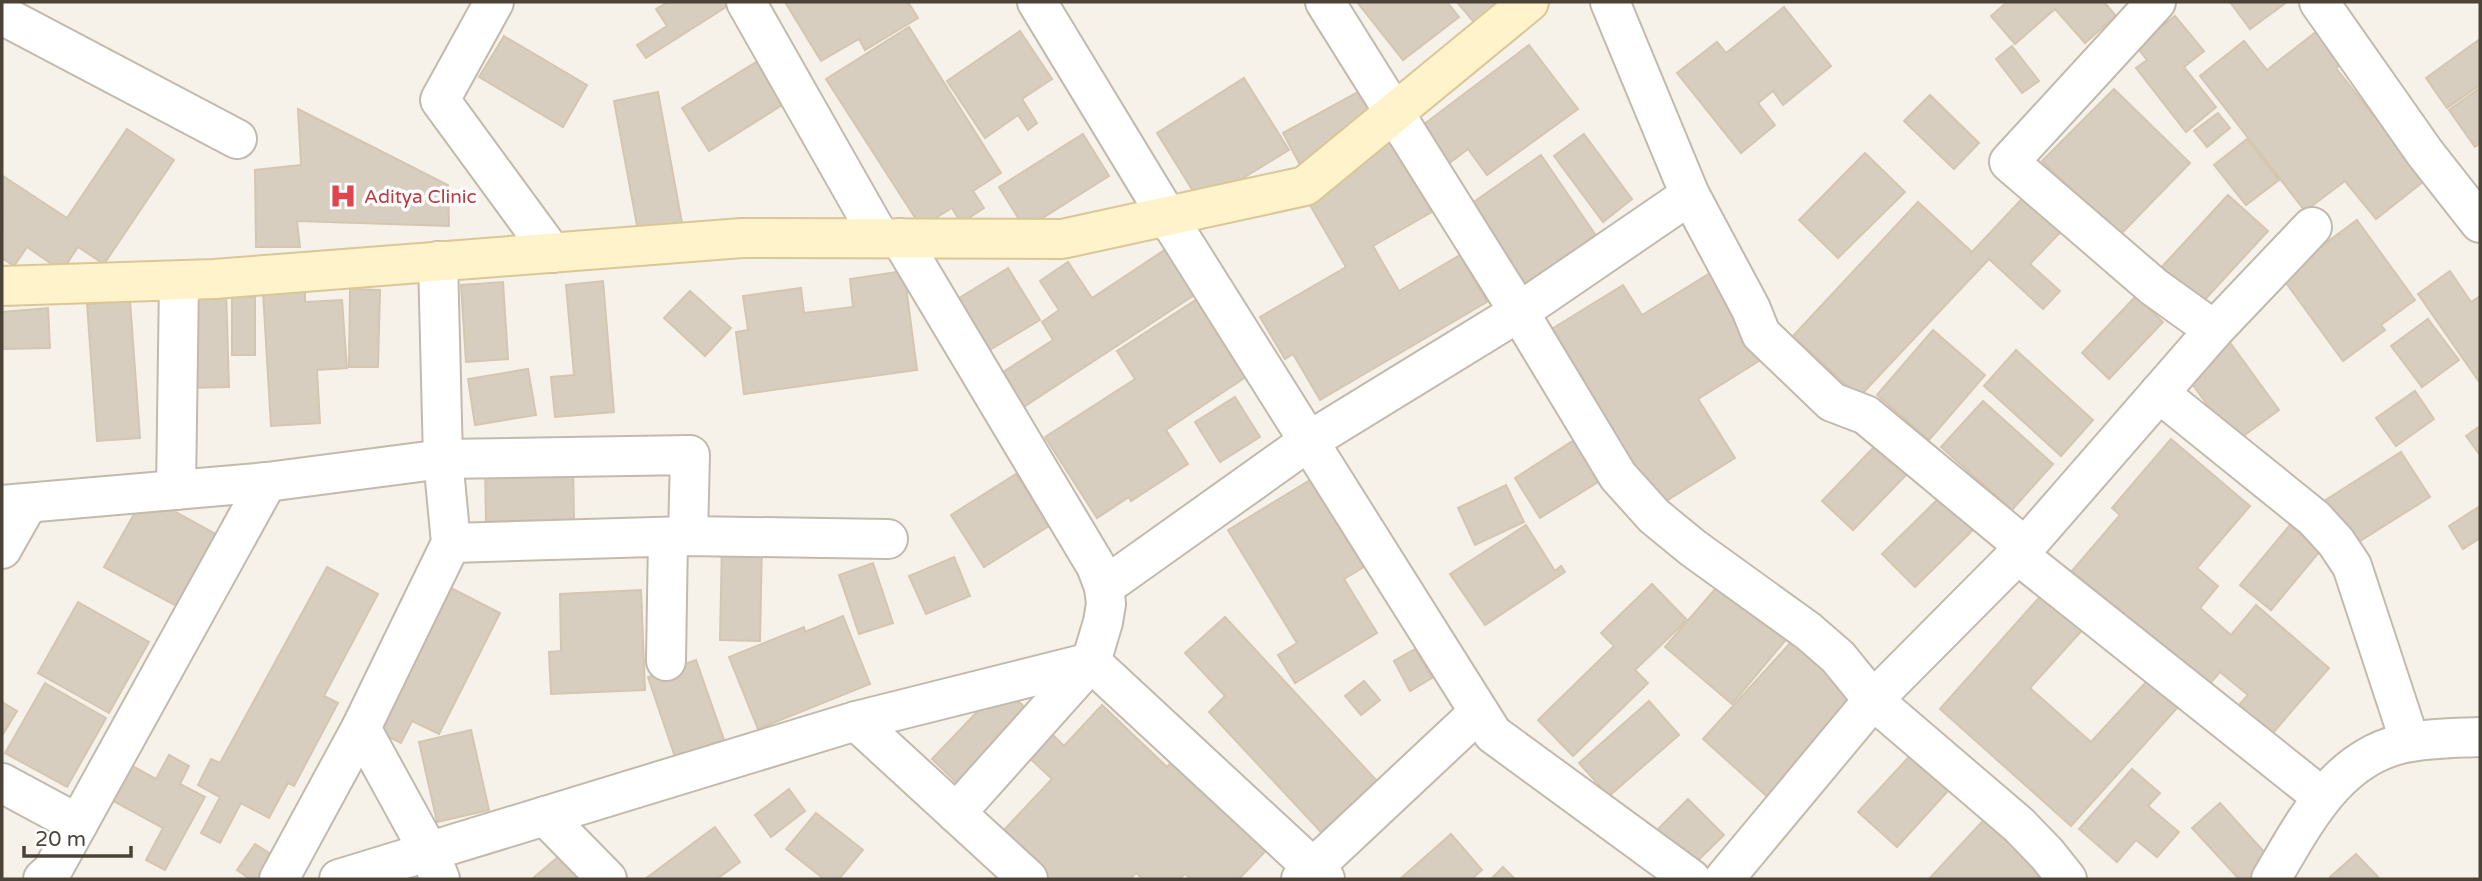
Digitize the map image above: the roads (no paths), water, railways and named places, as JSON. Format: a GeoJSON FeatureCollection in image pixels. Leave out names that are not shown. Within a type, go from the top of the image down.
{"type":"FeatureCollection","features":[{"type":"Feature","properties":{"kind":"street"},"geometry":{"type":"LineString","coordinates":[[494,2],[440,100],[552,253]]}},
{"type":"Feature","properties":{"kind":"street"},"geometry":{"type":"LineString","coordinates":[[746,2],[1096,566],[1104,587],[1103,622],[1091,662],[956,813]]}},
{"type":"Feature","properties":{"kind":"street"},"geometry":{"type":"LineString","coordinates":[[1037,2],[1167,216],[1493,734],[1691,879]]}},
{"type":"Feature","properties":{"kind":"street"},"geometry":{"type":"LineString","coordinates":[[1325,2],[1519,312],[1618,477],[1645,506],[1693,548],[1808,631],[1839,657],[1873,700],[2019,825],[2048,854],[2067,879]]}},
{"type":"Feature","properties":{"kind":"street"},"geometry":{"type":"LineString","coordinates":[[2,286],[179,281],[742,238],[1062,239],[1305,187],[1529,2]]}},
{"type":"Feature","properties":{"kind":"street"},"geometry":{"type":"LineString","coordinates":[[1610,2],[1690,195],[1751,309],[1761,334],[1832,402],[1866,415],[2021,550],[2322,797]]}},
{"type":"Feature","properties":{"kind":"street"},"geometry":{"type":"LineString","coordinates":[[2156,2],[2009,162],[2154,286],[2214,330]]}},
{"type":"Feature","properties":{"kind":"street"},"geometry":{"type":"LineString","coordinates":[[2335,8],[2425,153],[2480,223]]}},
{"type":"Feature","properties":{"kind":"street"},"geometry":{"type":"LineString","coordinates":[[2,15],[237,139]]}},
{"type":"Feature","properties":{"kind":"street"},"geometry":{"type":"LineString","coordinates":[[1104,587],[1309,441],[1519,312],[1690,195]]}},
{"type":"Feature","properties":{"kind":"street"},"geometry":{"type":"LineString","coordinates":[[1724,879],[1873,700],[2021,550],[2214,330],[2312,227]]}},
{"type":"Feature","properties":{"kind":"street"},"geometry":{"type":"LineString","coordinates":[[279,879],[360,729],[451,543],[443,459],[438,261]]}},
{"type":"Feature","properties":{"kind":"street"},"geometry":{"type":"LineString","coordinates":[[176,490],[179,281]]}},
{"type":"Feature","properties":{"kind":"street"},"geometry":{"type":"LineString","coordinates":[[2159,393],[2314,518],[2336,542],[2352,566],[2410,742]]}},
{"type":"Feature","properties":{"kind":"street"},"geometry":{"type":"LineString","coordinates":[[2,549],[15,504],[267,482],[443,459],[690,455],[678,536],[666,661]]}},
{"type":"Feature","properties":{"kind":"street"},"geometry":{"type":"LineString","coordinates":[[52,876],[267,482]]}},
{"type":"Feature","properties":{"kind":"street"},"geometry":{"type":"LineString","coordinates":[[451,543],[678,536],[888,539]]}},
{"type":"Feature","properties":{"kind":"street"},"geometry":{"type":"LineString","coordinates":[[1091,662],[1313,876],[1479,712]]}},
{"type":"Feature","properties":{"kind":"street"},"geometry":{"type":"LineString","coordinates":[[339,879],[434,865],[545,816],[856,721],[1091,662]]}},
{"type":"Feature","properties":{"kind":"street"},"geometry":{"type":"LineString","coordinates":[[856,721],[1028,879]]}},
{"type":"Feature","properties":{"kind":"street"},"geometry":{"type":"LineString","coordinates":[[360,729],[434,865]]}},
{"type":"Feature","properties":{"kind":"street"},"geometry":{"type":"LineString","coordinates":[[2271,879],[2322,797],[2345,773],[2375,752],[2410,742],[2480,737]]}},
{"type":"Feature","properties":{"kind":"street"},"geometry":{"type":"LineString","coordinates":[[2,783],[78,824]]}},
{"type":"Feature","properties":{"kind":"street"},"geometry":{"type":"LineString","coordinates":[[545,816],[607,879]]}},
{"type":"Feature","properties":{"kind":"place","name":"Aditya Clinic"},"geometry":{"type":"Point","coordinates":[343,196]}}]}
